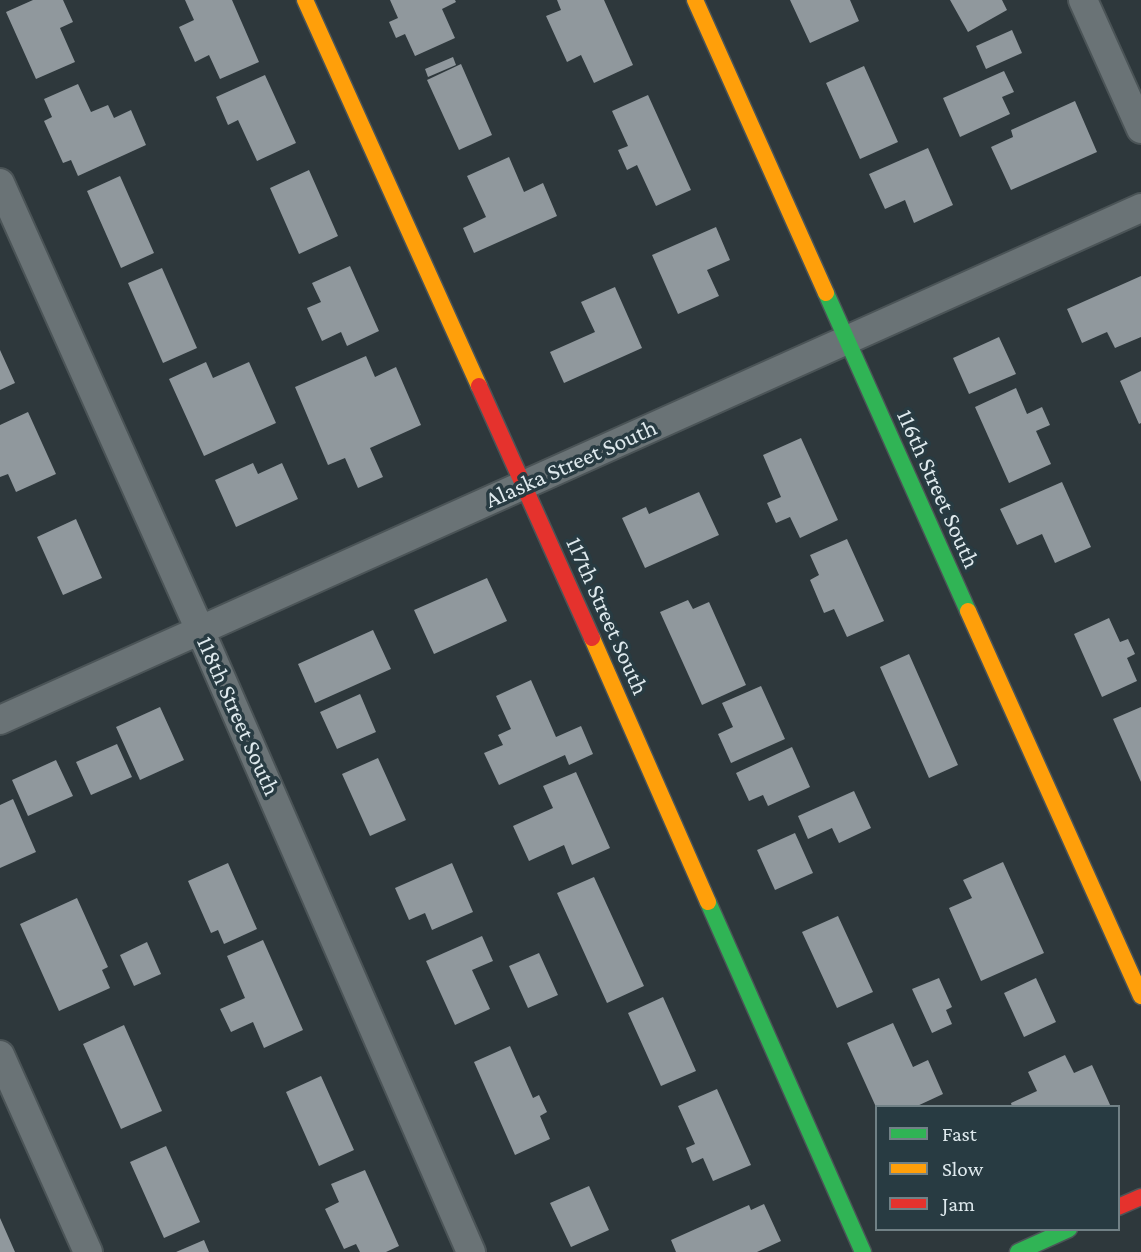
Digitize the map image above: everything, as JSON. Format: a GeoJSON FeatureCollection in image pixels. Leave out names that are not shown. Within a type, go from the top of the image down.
{"type":"FeatureCollection","features":[{"type":"Feature","properties":{"kind":"street","name":"117th Street South"},"geometry":{"type":"LineString","coordinates":[[305,0],[524,485],[863,1252]]}},
{"type":"Feature","properties":{"kind":"street","name":"116th Street South"},"geometry":{"type":"LineString","coordinates":[[695,0],[1141,996]]}},
{"type":"Feature","properties":{"kind":"street"},"geometry":{"type":"LineString","coordinates":[[1083,0],[1141,129]]}},
{"type":"Feature","properties":{"kind":"street","name":"118th Street South"},"geometry":{"type":"LineString","coordinates":[[0,183],[200,630],[471,1252]]}},
{"type":"Feature","properties":{"kind":"street","name":"Alaska Street South"},"geometry":{"type":"LineString","coordinates":[[0,720],[1141,208]]}},
{"type":"Feature","properties":{"kind":"street"},"geometry":{"type":"LineString","coordinates":[[0,1055],[88,1252]]}},
{"type":"Feature","properties":{"kind":"street"},"geometry":{"type":"LineString","coordinates":[[1120,1206],[1141,1197]]}},
{"type":"Feature","properties":{"kind":"street"},"geometry":{"type":"LineString","coordinates":[[1018,1252],[1065,1231]]}},
{"type":"Feature","properties":{"kind":"building"},"geometry":{"type":"Polygon","coordinates":[[[33,0],[63,0],[73,22],[60,28],[75,62],[36,79],[6,12],[33,0]]]}},
{"type":"Feature","properties":{"kind":"building"},"geometry":{"type":"Polygon","coordinates":[[[185,0],[232,0],[259,62],[220,79],[209,55],[195,62],[179,27],[194,20],[185,0]]]}},
{"type":"Feature","properties":{"kind":"building"},"geometry":{"type":"Polygon","coordinates":[[[390,0],[455,0],[456,2],[442,9],[455,38],[415,56],[405,34],[396,38],[389,22],[398,18],[390,0]]]}},
{"type":"Feature","properties":{"kind":"building"},"geometry":{"type":"Polygon","coordinates":[[[557,0],[604,0],[633,65],[594,83],[581,55],[567,62],[546,16],[561,10],[557,0]]]}},
{"type":"Feature","properties":{"kind":"building"},"geometry":{"type":"Polygon","coordinates":[[[790,0],[850,0],[859,21],[810,43],[790,0]]]}},
{"type":"Feature","properties":{"kind":"building"},"geometry":{"type":"Polygon","coordinates":[[[950,0],[1002,0],[1007,10],[968,32],[950,0]]]}},
{"type":"Feature","properties":{"kind":"building"},"geometry":{"type":"Polygon","coordinates":[[[1012,30],[1022,53],[986,69],[976,46],[1012,30]]]}},
{"type":"Feature","properties":{"kind":"building"},"geometry":{"type":"Polygon","coordinates":[[[453,57],[456,65],[428,77],[425,69],[453,57]]]}},
{"type":"Feature","properties":{"kind":"building"},"geometry":{"type":"Polygon","coordinates":[[[461,64],[492,135],[459,150],[427,80],[461,64]]]}},
{"type":"Feature","properties":{"kind":"building"},"geometry":{"type":"Polygon","coordinates":[[[864,66],[898,142],[860,159],[826,83],[864,66]]]}},
{"type":"Feature","properties":{"kind":"building"},"geometry":{"type":"Polygon","coordinates":[[[1004,71],[1014,92],[1002,97],[1010,114],[960,137],[943,98],[1004,71]]]}},
{"type":"Feature","properties":{"kind":"building"},"geometry":{"type":"Polygon","coordinates":[[[265,75],[296,143],[257,161],[238,120],[228,125],[216,97],[265,75]]]}},
{"type":"Feature","properties":{"kind":"building"},"geometry":{"type":"Polygon","coordinates":[[[78,84],[91,112],[108,105],[114,118],[131,110],[146,145],[78,176],[71,160],[63,163],[44,121],[52,117],[44,99],[78,84]]]}},
{"type":"Feature","properties":{"kind":"building"},"geometry":{"type":"Polygon","coordinates":[[[648,95],[691,190],[656,206],[637,165],[627,170],[618,150],[628,146],[612,111],[648,95]]]}},
{"type":"Feature","properties":{"kind":"building"},"geometry":{"type":"Polygon","coordinates":[[[1075,101],[1097,152],[1011,190],[991,147],[1013,137],[1011,130],[1075,101]]]}},
{"type":"Feature","properties":{"kind":"building"},"geometry":{"type":"Polygon","coordinates":[[[928,148],[953,205],[914,223],[905,200],[885,209],[869,174],[928,148]]]}},
{"type":"Feature","properties":{"kind":"building"},"geometry":{"type":"Polygon","coordinates":[[[509,157],[524,192],[543,183],[557,216],[474,253],[463,228],[486,217],[467,176],[509,157]]]}},
{"type":"Feature","properties":{"kind":"building"},"geometry":{"type":"Polygon","coordinates":[[[309,170],[338,236],[299,254],[270,188],[309,170]]]}},
{"type":"Feature","properties":{"kind":"building"},"geometry":{"type":"Polygon","coordinates":[[[120,176],[154,253],[121,268],[87,191],[120,176]]]}},
{"type":"Feature","properties":{"kind":"building"},"geometry":{"type":"Polygon","coordinates":[[[716,227],[730,260],[707,270],[719,296],[678,314],[652,255],[716,227]]]}},
{"type":"Feature","properties":{"kind":"building"},"geometry":{"type":"Polygon","coordinates":[[[350,266],[379,331],[347,346],[341,332],[322,341],[307,308],[321,302],[312,283],[350,266]]]}},
{"type":"Feature","properties":{"kind":"building"},"geometry":{"type":"Polygon","coordinates":[[[162,268],[197,348],[163,363],[128,283],[162,268]]]}},
{"type":"Feature","properties":{"kind":"building"},"geometry":{"type":"Polygon","coordinates":[[[1141,276],[1141,337],[1115,348],[1107,332],[1082,343],[1067,309],[1141,276]]]}},
{"type":"Feature","properties":{"kind":"building"},"geometry":{"type":"Polygon","coordinates":[[[615,287],[642,348],[564,383],[550,352],[595,332],[581,302],[615,287]]]}},
{"type":"Feature","properties":{"kind":"building"},"geometry":{"type":"Polygon","coordinates":[[[999,337],[1016,374],[969,394],[953,358],[999,337]]]}},
{"type":"Feature","properties":{"kind":"building"},"geometry":{"type":"Polygon","coordinates":[[[0,350],[15,383],[0,390],[0,350]]]}},
{"type":"Feature","properties":{"kind":"building"},"geometry":{"type":"Polygon","coordinates":[[[366,356],[375,377],[396,367],[421,425],[370,448],[383,477],[358,488],[345,458],[328,465],[295,387],[366,356]]]}},
{"type":"Feature","properties":{"kind":"building"},"geometry":{"type":"Polygon","coordinates":[[[206,362],[213,378],[249,362],[276,423],[204,456],[169,379],[206,362]]]}},
{"type":"Feature","properties":{"kind":"building"},"geometry":{"type":"Polygon","coordinates":[[[1141,371],[1141,423],[1139,424],[1120,381],[1141,371]]]}},
{"type":"Feature","properties":{"kind":"building"},"geometry":{"type":"Polygon","coordinates":[[[1016,388],[1027,414],[1042,407],[1050,425],[1036,431],[1051,464],[1009,483],[975,407],[1016,388]]]}},
{"type":"Feature","properties":{"kind":"building"},"geometry":{"type":"Polygon","coordinates":[[[28,412],[56,474],[16,492],[8,474],[0,477],[0,425],[28,412]]]}},
{"type":"Feature","properties":{"kind":"building"},"geometry":{"type":"Polygon","coordinates":[[[801,438],[838,520],[800,538],[790,517],[776,523],[767,503],[781,497],[763,455],[801,438]]]}},
{"type":"Feature","properties":{"kind":"building"},"geometry":{"type":"Polygon","coordinates":[[[253,463],[258,474],[282,463],[298,499],[236,527],[215,480],[253,463]]]}},
{"type":"Feature","properties":{"kind":"building"},"geometry":{"type":"Polygon","coordinates":[[[1062,482],[1091,547],[1055,563],[1042,534],[1017,545],[1000,509],[1062,482]]]}},
{"type":"Feature","properties":{"kind":"building"},"geometry":{"type":"Polygon","coordinates":[[[699,492],[719,535],[645,568],[622,518],[646,507],[649,514],[699,492]]]}},
{"type":"Feature","properties":{"kind":"building"},"geometry":{"type":"Polygon","coordinates":[[[76,519],[102,578],[63,595],[37,537],[76,519]]]}},
{"type":"Feature","properties":{"kind":"building"},"geometry":{"type":"Polygon","coordinates":[[[847,539],[884,621],[847,637],[834,609],[824,613],[810,580],[819,575],[810,555],[847,539]]]}},
{"type":"Feature","properties":{"kind":"building"},"geometry":{"type":"Polygon","coordinates":[[[487,578],[507,621],[434,654],[414,610],[487,578]]]}},
{"type":"Feature","properties":{"kind":"building"},"geometry":{"type":"Polygon","coordinates":[[[688,600],[693,609],[709,602],[746,685],[702,705],[660,612],[688,600]]]}},
{"type":"Feature","properties":{"kind":"building"},"geometry":{"type":"Polygon","coordinates":[[[1109,618],[1120,642],[1128,639],[1135,654],[1127,658],[1137,681],[1102,697],[1074,634],[1109,618]]]}},
{"type":"Feature","properties":{"kind":"building"},"geometry":{"type":"Polygon","coordinates":[[[373,630],[391,669],[315,703],[298,664],[373,630]]]}},
{"type":"Feature","properties":{"kind":"building"},"geometry":{"type":"Polygon","coordinates":[[[909,654],[958,765],[929,778],[880,667],[909,654]]]}},
{"type":"Feature","properties":{"kind":"building"},"geometry":{"type":"Polygon","coordinates":[[[531,680],[556,737],[581,726],[593,754],[569,765],[565,755],[499,785],[484,753],[503,745],[498,735],[511,729],[496,696],[531,680]]]}},
{"type":"Feature","properties":{"kind":"building"},"geometry":{"type":"Polygon","coordinates":[[[761,686],[785,739],[731,763],[718,734],[733,727],[722,703],[761,686]]]}},
{"type":"Feature","properties":{"kind":"building"},"geometry":{"type":"Polygon","coordinates":[[[360,694],[376,732],[337,749],[320,712],[360,694]]]}},
{"type":"Feature","properties":{"kind":"building"},"geometry":{"type":"Polygon","coordinates":[[[160,707],[184,760],[140,780],[116,727],[160,707]]]}},
{"type":"Feature","properties":{"kind":"building"},"geometry":{"type":"Polygon","coordinates":[[[1141,707],[1141,782],[1113,719],[1141,707]]]}},
{"type":"Feature","properties":{"kind":"building"},"geometry":{"type":"Polygon","coordinates":[[[117,744],[132,777],[91,795],[76,762],[117,744]]]}},
{"type":"Feature","properties":{"kind":"building"},"geometry":{"type":"Polygon","coordinates":[[[792,747],[810,787],[768,806],[763,795],[749,801],[736,773],[792,747]]]}},
{"type":"Feature","properties":{"kind":"building"},"geometry":{"type":"Polygon","coordinates":[[[378,758],[406,820],[370,836],[342,774],[378,758]]]}},
{"type":"Feature","properties":{"kind":"building"},"geometry":{"type":"Polygon","coordinates":[[[56,760],[73,796],[28,816],[12,780],[56,760]]]}},
{"type":"Feature","properties":{"kind":"building"},"geometry":{"type":"Polygon","coordinates":[[[576,772],[610,848],[572,865],[564,845],[529,861],[513,826],[553,808],[543,786],[576,772]]]}},
{"type":"Feature","properties":{"kind":"building"},"geometry":{"type":"Polygon","coordinates":[[[854,791],[871,828],[839,843],[832,828],[808,839],[798,816],[854,791]]]}},
{"type":"Feature","properties":{"kind":"building"},"geometry":{"type":"Polygon","coordinates":[[[13,799],[36,852],[0,868],[0,805],[13,799]]]}},
{"type":"Feature","properties":{"kind":"building"},"geometry":{"type":"Polygon","coordinates":[[[795,833],[813,873],[775,890],[757,850],[795,833]]]}},
{"type":"Feature","properties":{"kind":"building"},"geometry":{"type":"Polygon","coordinates":[[[1003,862],[1044,953],[981,981],[949,908],[972,898],[963,880],[1003,862]]]}},
{"type":"Feature","properties":{"kind":"building"},"geometry":{"type":"Polygon","coordinates":[[[228,863],[257,929],[224,944],[218,930],[211,933],[188,881],[228,863]]]}},
{"type":"Feature","properties":{"kind":"building"},"geometry":{"type":"Polygon","coordinates":[[[452,863],[473,912],[432,930],[425,913],[409,920],[395,888],[452,863]]]}},
{"type":"Feature","properties":{"kind":"building"},"geometry":{"type":"Polygon","coordinates":[[[594,877],[644,986],[607,1003],[557,893],[594,877]]]}},
{"type":"Feature","properties":{"kind":"building"},"geometry":{"type":"Polygon","coordinates":[[[77,898],[108,967],[102,970],[110,988],[59,1011],[20,924],[77,898]]]}},
{"type":"Feature","properties":{"kind":"building"},"geometry":{"type":"Polygon","coordinates":[[[838,916],[873,992],[837,1008],[802,932],[838,916]]]}},
{"type":"Feature","properties":{"kind":"building"},"geometry":{"type":"Polygon","coordinates":[[[482,936],[493,961],[472,970],[490,1009],[455,1025],[426,961],[482,936]]]}},
{"type":"Feature","properties":{"kind":"building"},"geometry":{"type":"Polygon","coordinates":[[[263,940],[303,1030],[264,1048],[253,1022],[231,1032],[220,1009],[245,998],[227,956],[263,940]]]}},
{"type":"Feature","properties":{"kind":"building"},"geometry":{"type":"Polygon","coordinates":[[[147,942],[161,974],[134,986],[120,955],[147,942]]]}},
{"type":"Feature","properties":{"kind":"building"},"geometry":{"type":"Polygon","coordinates":[[[539,953],[558,995],[528,1008],[509,966],[539,953]]]}},
{"type":"Feature","properties":{"kind":"building"},"geometry":{"type":"Polygon","coordinates":[[[939,978],[952,1007],[946,1010],[952,1024],[932,1033],[912,989],[939,978]]]}},
{"type":"Feature","properties":{"kind":"building"},"geometry":{"type":"Polygon","coordinates":[[[1036,978],[1056,1022],[1024,1037],[1004,993],[1036,978]]]}},
{"type":"Feature","properties":{"kind":"building"},"geometry":{"type":"Polygon","coordinates":[[[663,997],[696,1071],[661,1086],[628,1013],[663,997]]]}},
{"type":"Feature","properties":{"kind":"building"},"geometry":{"type":"Polygon","coordinates":[[[893,1023],[913,1067],[928,1060],[943,1094],[919,1105],[875,1105],[847,1043],[893,1023]]]}},
{"type":"Feature","properties":{"kind":"building"},"geometry":{"type":"Polygon","coordinates":[[[124,1025],[162,1111],[121,1129],[83,1044],[124,1025]]]}},
{"type":"Feature","properties":{"kind":"building"},"geometry":{"type":"Polygon","coordinates":[[[510,1046],[533,1098],[539,1095],[547,1112],[540,1116],[550,1139],[515,1155],[474,1062],[510,1046]]]}},
{"type":"Feature","properties":{"kind":"building"},"geometry":{"type":"Polygon","coordinates":[[[1065,1055],[1074,1073],[1092,1065],[1110,1105],[1012,1105],[1037,1091],[1028,1072],[1065,1055]]]}},
{"type":"Feature","properties":{"kind":"building"},"geometry":{"type":"Polygon","coordinates":[[[321,1076],[354,1150],[319,1166],[286,1092],[321,1076]]]}},
{"type":"Feature","properties":{"kind":"building"},"geometry":{"type":"Polygon","coordinates":[[[717,1089],[751,1165],[713,1181],[703,1158],[692,1163],[686,1148],[695,1144],[678,1106],[717,1089]]]}},
{"type":"Feature","properties":{"kind":"building"},"geometry":{"type":"Polygon","coordinates":[[[166,1146],[200,1222],[164,1238],[130,1162],[166,1146]]]}},
{"type":"Feature","properties":{"kind":"building"},"geometry":{"type":"Polygon","coordinates":[[[365,1170],[399,1246],[386,1252],[360,1252],[356,1244],[344,1249],[325,1209],[339,1202],[331,1184],[365,1170]]]}},
{"type":"Feature","properties":{"kind":"building"},"geometry":{"type":"Polygon","coordinates":[[[589,1186],[609,1230],[571,1247],[550,1203],[589,1186]]]}},
{"type":"Feature","properties":{"kind":"building"},"geometry":{"type":"Polygon","coordinates":[[[764,1204],[781,1241],[757,1252],[676,1252],[671,1240],[749,1205],[751,1210],[764,1204]]]}},
{"type":"Feature","properties":{"kind":"building"},"geometry":{"type":"Polygon","coordinates":[[[0,1218],[15,1252],[0,1252],[0,1218]]]}},
{"type":"Feature","properties":{"kind":"building"},"geometry":{"type":"Polygon","coordinates":[[[204,1240],[209,1252],[176,1252],[204,1240]]]}},
{"type":"Feature","properties":{"kind":"traffic: fast"},"geometry":{"type":"LineString","coordinates":[[826,293],[968,611]]}},
{"type":"Feature","properties":{"kind":"traffic: fast"},"geometry":{"type":"LineString","coordinates":[[708,902],[863,1252]]}},
{"type":"Feature","properties":{"kind":"traffic: fast"},"geometry":{"type":"LineString","coordinates":[[1018,1252],[1065,1231]]}},
{"type":"Feature","properties":{"kind":"traffic: slow"},"geometry":{"type":"LineString","coordinates":[[305,0],[479,386]]}},
{"type":"Feature","properties":{"kind":"traffic: slow"},"geometry":{"type":"LineString","coordinates":[[695,0],[826,293]]}},
{"type":"Feature","properties":{"kind":"traffic: slow"},"geometry":{"type":"LineString","coordinates":[[968,611],[1141,996]]}},
{"type":"Feature","properties":{"kind":"traffic: slow"},"geometry":{"type":"LineString","coordinates":[[592,638],[708,902]]}},
{"type":"Feature","properties":{"kind":"traffic: jam"},"geometry":{"type":"LineString","coordinates":[[479,386],[592,638]]}},
{"type":"Feature","properties":{"kind":"traffic: jam"},"geometry":{"type":"LineString","coordinates":[[1120,1206],[1141,1197]]}}]}
